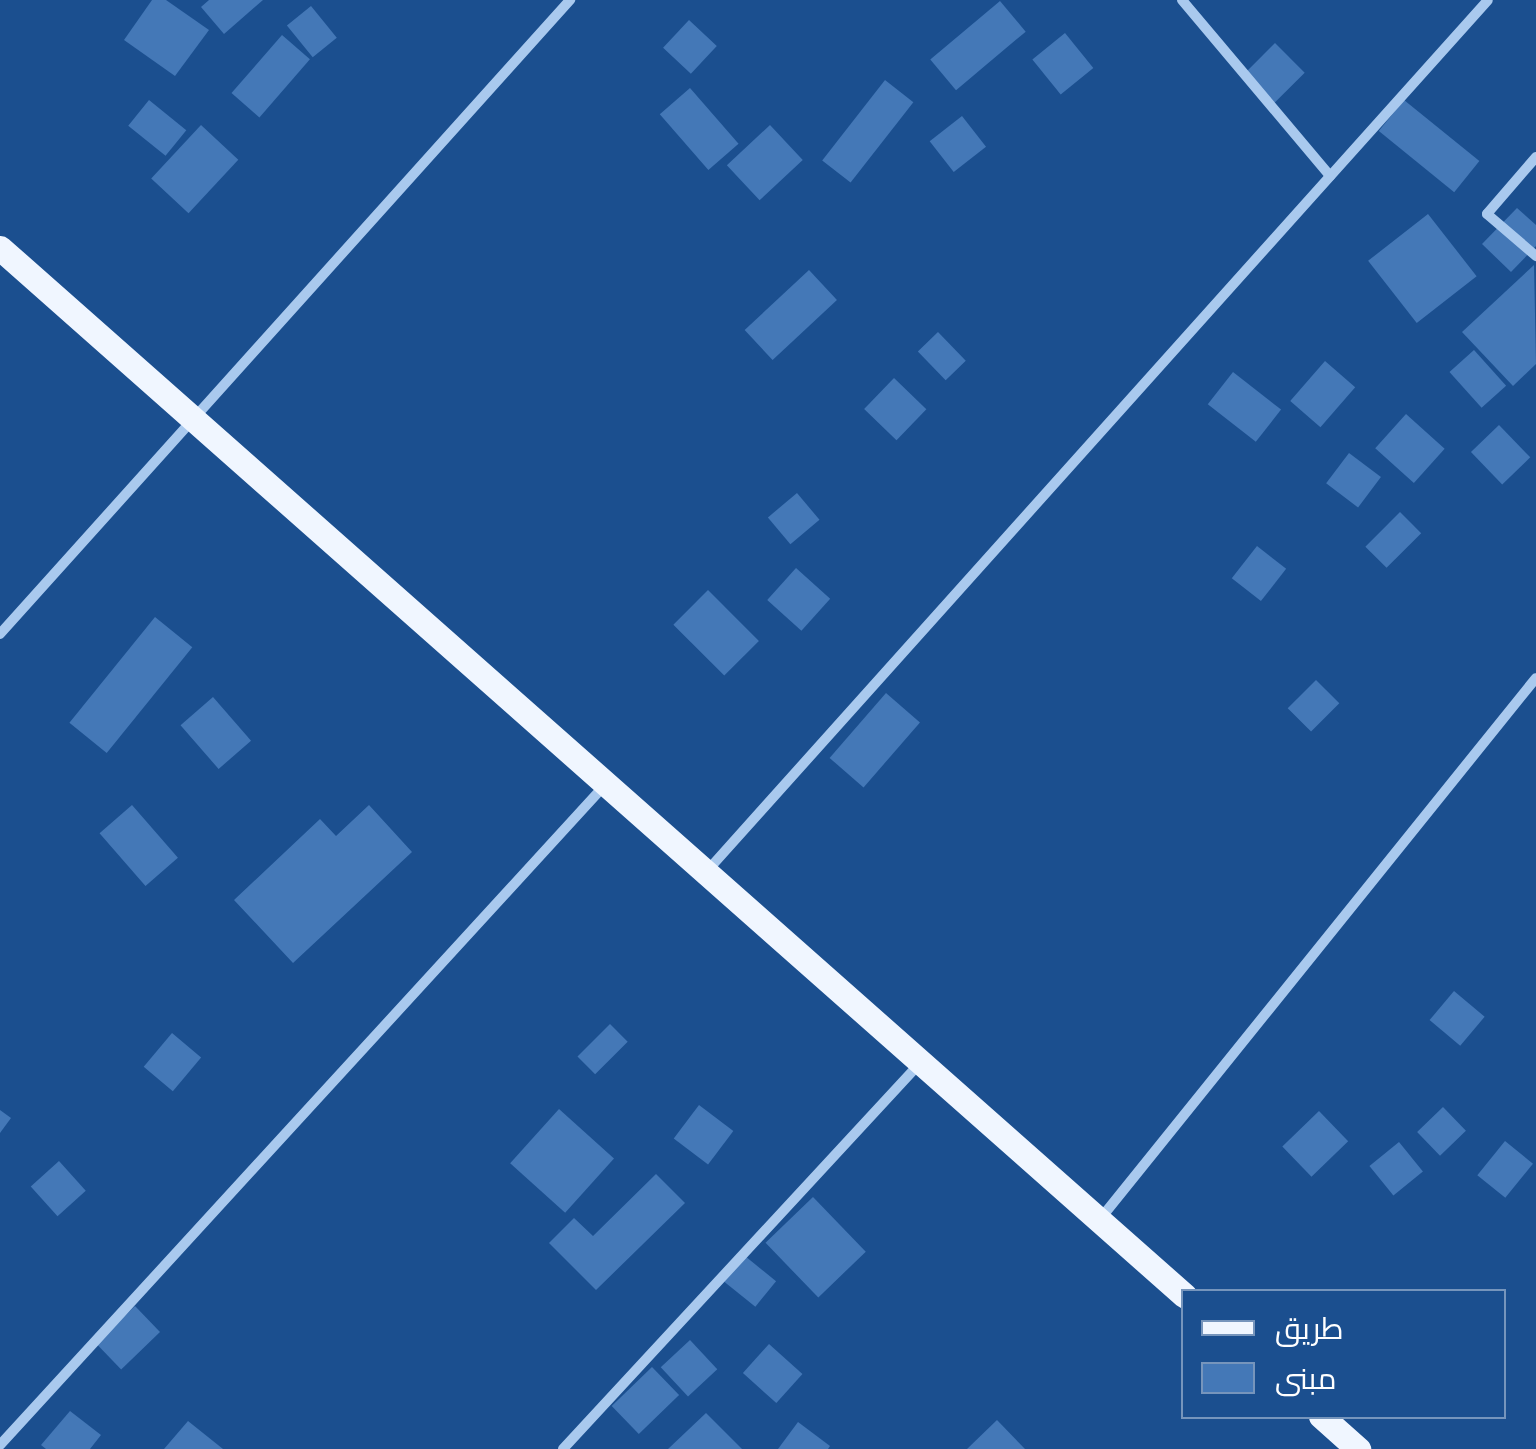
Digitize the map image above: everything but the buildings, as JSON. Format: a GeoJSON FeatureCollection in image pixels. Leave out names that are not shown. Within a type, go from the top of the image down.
{"type":"FeatureCollection","features":[{"type":"Feature","properties":{"kind":"main road"},"geometry":{"type":"LineString","coordinates":[[0,248],[708,870],[1181,1292]]}},
{"type":"Feature","properties":{"kind":"main road"},"geometry":{"type":"LineString","coordinates":[[1324,1419],[1358,1449]]}},
{"type":"Feature","properties":{"kind":"street"},"geometry":{"type":"LineString","coordinates":[[0,634],[570,0]]}},
{"type":"Feature","properties":{"kind":"street"},"geometry":{"type":"LineString","coordinates":[[1182,0],[1330,176]]}},
{"type":"Feature","properties":{"kind":"street"},"geometry":{"type":"LineString","coordinates":[[708,870],[1488,0]]}},
{"type":"Feature","properties":{"kind":"street"},"geometry":{"type":"LineString","coordinates":[[1536,158],[1487,214],[1536,256]]}},
{"type":"Feature","properties":{"kind":"street"},"geometry":{"type":"LineString","coordinates":[[1099,1220],[1536,678]]}},
{"type":"Feature","properties":{"kind":"street"},"geometry":{"type":"LineString","coordinates":[[1526,692],[1536,701]]}},
{"type":"Feature","properties":{"kind":"street"},"geometry":{"type":"LineString","coordinates":[[0,1445],[608,783]]}},
{"type":"Feature","properties":{"kind":"street"},"geometry":{"type":"LineString","coordinates":[[563,1449],[921,1062]]}}]}
